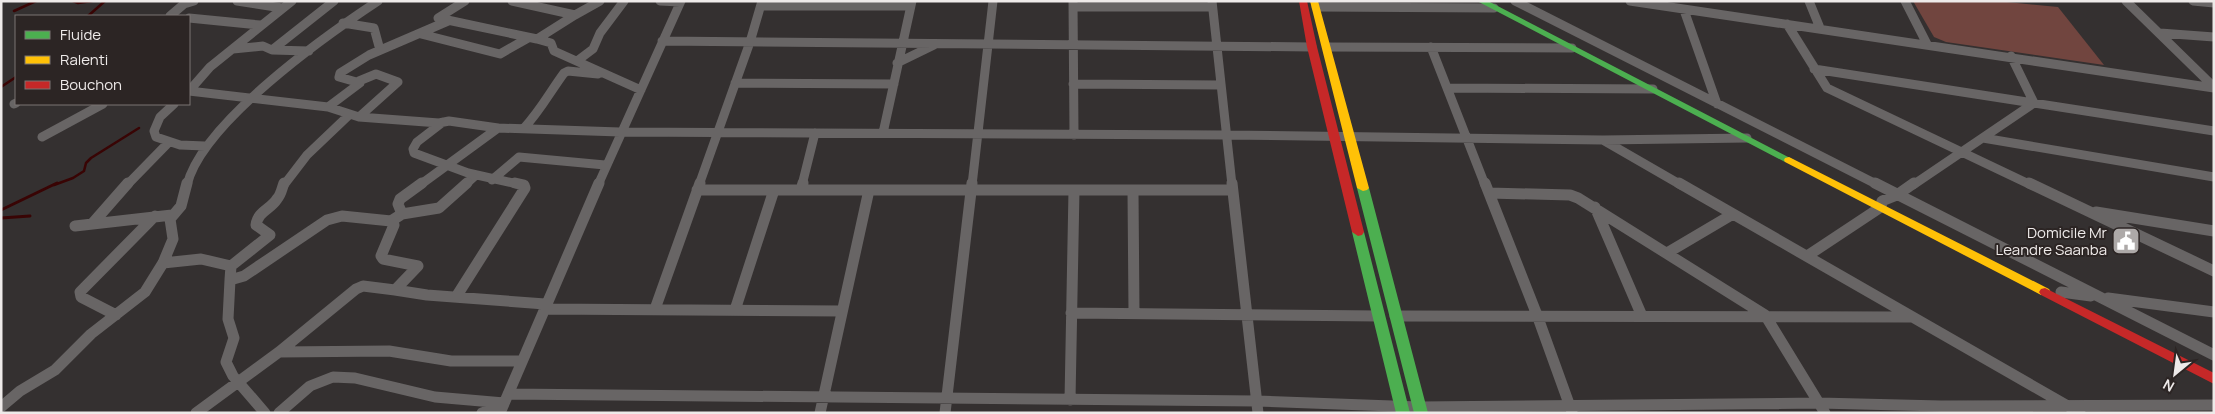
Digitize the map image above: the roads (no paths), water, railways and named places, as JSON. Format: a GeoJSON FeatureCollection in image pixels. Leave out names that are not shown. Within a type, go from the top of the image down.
{"type":"FeatureCollection","features":[{"type":"Feature","properties":{"kind":"street"},"geometry":{"type":"LineString","coordinates":[[171,15],[184,4],[194,1]]}},
{"type":"Feature","properties":{"kind":"street"},"geometry":{"type":"LineString","coordinates":[[237,1],[282,8]]}},
{"type":"Feature","properties":{"kind":"street"},"geometry":{"type":"LineString","coordinates":[[190,90],[210,67],[260,24],[292,1]]}},
{"type":"Feature","properties":{"kind":"street"},"geometry":{"type":"LineString","coordinates":[[272,50],[334,1]]}},
{"type":"Feature","properties":{"kind":"street"},"geometry":{"type":"LineString","coordinates":[[1,406],[20,391],[55,370],[91,334],[144,292],[163,263],[173,239],[170,219],[181,206],[190,171],[206,146],[254,97],[343,24],[378,1]]}},
{"type":"Feature","properties":{"kind":"street"},"geometry":{"type":"LineString","coordinates":[[465,1],[438,18],[551,43],[554,51],[641,90]]}},
{"type":"Feature","properties":{"kind":"street"},"geometry":{"type":"LineString","coordinates":[[512,1],[575,15]]}},
{"type":"Feature","properties":{"kind":"street"},"geometry":{"type":"LineString","coordinates":[[421,34],[500,54],[533,39],[600,1]]}},
{"type":"Feature","properties":{"kind":"street"},"geometry":{"type":"LineString","coordinates":[[577,60],[593,49],[600,33],[624,1]]}},
{"type":"Feature","properties":{"kind":"street"},"geometry":{"type":"LineString","coordinates":[[482,413],[504,404],[605,165],[680,2],[660,1]]}},
{"type":"Feature","properties":{"kind":"street"},"geometry":{"type":"LineString","coordinates":[[945,413],[972,190],[986,44],[993,1]]}},
{"type":"Feature","properties":{"kind":"street"},"geometry":{"type":"LineString","coordinates":[[1304,1],[1312,47],[1403,409]]}},
{"type":"Feature","properties":{"kind":"street"},"geometry":{"type":"LineString","coordinates":[[1481,1],[1493,4],[1881,204],[2214,379]]}},
{"type":"Feature","properties":{"kind":"street"},"geometry":{"type":"LineString","coordinates":[[1515,1],[2214,355]]}},
{"type":"Feature","properties":{"kind":"street"},"geometry":{"type":"LineString","coordinates":[[1630,1],[1687,7],[1786,24],[2214,87]]}},
{"type":"Feature","properties":{"kind":"street"},"geometry":{"type":"LineString","coordinates":[[1809,1],[1820,28]]}},
{"type":"Feature","properties":{"kind":"street"},"geometry":{"type":"LineString","coordinates":[[1905,1],[1927,44]]}},
{"type":"Feature","properties":{"kind":"street"},"geometry":{"type":"LineString","coordinates":[[2126,1],[2160,32],[2214,87]]}},
{"type":"Feature","properties":{"kind":"street"},"geometry":{"type":"LineString","coordinates":[[2194,1],[2211,2]]}},
{"type":"Feature","properties":{"kind":"street"},"geometry":{"type":"LineString","coordinates":[[655,310],[750,42],[761,3],[911,4],[900,43],[894,84],[883,133]]}},
{"type":"Feature","properties":{"kind":"street"},"geometry":{"type":"LineString","coordinates":[[1074,135],[1073,4],[1212,4],[1257,407]]}},
{"type":"Feature","properties":{"kind":"street"},"geometry":{"type":"LineString","coordinates":[[1420,410],[1328,47],[1315,4],[1493,4],[1572,48],[1747,138],[2061,292],[2214,372]]}},
{"type":"Feature","properties":{"kind":"street"},"geometry":{"type":"LineString","coordinates":[[1687,7],[1717,104]]}},
{"type":"Feature","properties":{"kind":"street"},"geometry":{"type":"LineString","coordinates":[[190,18],[260,24]]}},
{"type":"Feature","properties":{"kind":"street"},"geometry":{"type":"LineString","coordinates":[[359,81],[338,76],[380,50],[448,21]]}},
{"type":"Feature","properties":{"kind":"street"},"geometry":{"type":"LineString","coordinates":[[343,24],[374,28],[380,50]]}},
{"type":"Feature","properties":{"kind":"street"},"geometry":{"type":"LineString","coordinates":[[1786,24],[1814,70],[1828,88],[1958,152],[2214,271]]}},
{"type":"Feature","properties":{"kind":"street"},"geometry":{"type":"LineString","coordinates":[[2160,32],[2214,37]]}},
{"type":"Feature","properties":{"kind":"street"},"geometry":{"type":"LineString","coordinates":[[662,41],[1312,47]]}},
{"type":"Feature","properties":{"kind":"street"},"geometry":{"type":"LineString","coordinates":[[897,63],[937,43]]}},
{"type":"Feature","properties":{"kind":"street"},"geometry":{"type":"LineString","coordinates":[[233,49],[264,46],[272,50],[309,51]]}},
{"type":"Feature","properties":{"kind":"street"},"geometry":{"type":"LineString","coordinates":[[1328,47],[1572,48]]}},
{"type":"Feature","properties":{"kind":"street"},"geometry":{"type":"LineString","coordinates":[[1431,47],[1537,315],[1571,410]]}},
{"type":"Feature","properties":{"kind":"street"},"geometry":{"type":"LineString","coordinates":[[2011,56],[2034,103]]}},
{"type":"Feature","properties":{"kind":"street"},"geometry":{"type":"LineString","coordinates":[[1814,70],[2214,131]]}},
{"type":"Feature","properties":{"kind":"street"},"geometry":{"type":"LineString","coordinates":[[524,128],[539,112],[543,101],[564,73],[568,71],[607,75]]}},
{"type":"Feature","properties":{"kind":"street"},"geometry":{"type":"LineString","coordinates":[[265,413],[232,376],[226,362],[234,338],[228,320],[231,266],[270,235],[256,225],[256,218],[276,201],[283,184],[294,170],[354,116],[398,82],[373,74],[359,81],[358,85],[328,107]]}},
{"type":"Feature","properties":{"kind":"street"},"geometry":{"type":"LineString","coordinates":[[735,83],[894,84]]}},
{"type":"Feature","properties":{"kind":"street"},"geometry":{"type":"LineString","coordinates":[[1074,84],[1221,85]]}},
{"type":"Feature","properties":{"kind":"street"},"geometry":{"type":"LineString","coordinates":[[1448,88],[1653,89]]}},
{"type":"Feature","properties":{"kind":"street"},"geometry":{"type":"LineString","coordinates":[[190,91],[328,107],[354,116],[498,128],[620,132],[1226,135],[1603,140],[1747,138]]}},
{"type":"Feature","properties":{"kind":"street"},"geometry":{"type":"LineString","coordinates":[[1807,256],[1958,152],[1983,138],[2034,103]]}},
{"type":"Feature","properties":{"kind":"street"},"geometry":{"type":"LineString","coordinates":[[42,137],[101,105]]}},
{"type":"Feature","properties":{"kind":"street"},"geometry":{"type":"LineString","coordinates":[[173,105],[160,117],[154,131],[156,136],[168,143],[206,146]]}},
{"type":"Feature","properties":{"kind":"street"},"geometry":{"type":"LineString","coordinates":[[443,122],[417,142],[413,149],[414,153],[444,166],[475,176],[524,185],[525,188],[456,297]]}},
{"type":"Feature","properties":{"kind":"street"},"geometry":{"type":"LineString","coordinates":[[402,214],[398,204],[400,200],[498,128]]}},
{"type":"Feature","properties":{"kind":"street"},"geometry":{"type":"LineString","coordinates":[[801,190],[815,132]]}},
{"type":"Feature","properties":{"kind":"street"},"geometry":{"type":"LineString","coordinates":[[1983,138],[2214,177]]}},
{"type":"Feature","properties":{"kind":"street"},"geometry":{"type":"LineString","coordinates":[[1603,140],[2080,413]]}},
{"type":"Feature","properties":{"kind":"street"},"geometry":{"type":"LineString","coordinates":[[92,224],[143,166],[168,143]]}},
{"type":"Feature","properties":{"kind":"street"},"geometry":{"type":"LineString","coordinates":[[492,180],[519,157],[605,165]]}},
{"type":"Feature","properties":{"kind":"street"},"geometry":{"type":"LineString","coordinates":[[230,280],[244,276],[281,249],[327,220],[342,216],[391,221],[402,214],[439,208],[475,176]]}},
{"type":"Feature","properties":{"kind":"street"},"geometry":{"type":"LineString","coordinates":[[697,190],[1232,190]]}},
{"type":"Feature","properties":{"kind":"street"},"geometry":{"type":"LineString","coordinates":[[735,310],[774,190]]}},
{"type":"Feature","properties":{"kind":"street"},"geometry":{"type":"LineString","coordinates":[[820,413],[869,190]]}},
{"type":"Feature","properties":{"kind":"street"},"geometry":{"type":"LineString","coordinates":[[1070,400],[1074,190]]}},
{"type":"Feature","properties":{"kind":"street"},"geometry":{"type":"LineString","coordinates":[[1133,191],[1134,313]]}},
{"type":"Feature","properties":{"kind":"street"},"geometry":{"type":"LineString","coordinates":[[1489,193],[1570,195],[1595,207],[1765,315],[1822,408]]}},
{"type":"Feature","properties":{"kind":"street"},"geometry":{"type":"LineString","coordinates":[[1595,207],[1642,316]]}},
{"type":"Feature","properties":{"kind":"street"},"geometry":{"type":"LineString","coordinates":[[2084,210],[2214,231]]}},
{"type":"Feature","properties":{"kind":"street"},"geometry":{"type":"LineString","coordinates":[[1667,252],[1733,214]]}},
{"type":"Feature","properties":{"kind":"street"},"geometry":{"type":"LineString","coordinates":[[75,226],[172,215]]}},
{"type":"Feature","properties":{"kind":"street"},"geometry":{"type":"LineString","coordinates":[[116,315],[81,298],[80,292],[155,216]]}},
{"type":"Feature","properties":{"kind":"street"},"geometry":{"type":"LineString","coordinates":[[391,221],[394,225],[381,256],[384,259],[418,266],[395,290]]}},
{"type":"Feature","properties":{"kind":"street"},"geometry":{"type":"LineString","coordinates":[[163,263],[201,259],[231,266]]}},
{"type":"Feature","properties":{"kind":"street"},"geometry":{"type":"LineString","coordinates":[[196,413],[279,352],[356,288],[362,286],[545,307],[655,310],[842,311]]}},
{"type":"Feature","properties":{"kind":"street"},"geometry":{"type":"LineString","coordinates":[[2061,292],[2214,312]]}},
{"type":"Feature","properties":{"kind":"street"},"geometry":{"type":"LineString","coordinates":[[1071,313],[1246,313],[1379,316]]}},
{"type":"Feature","properties":{"kind":"street"},"geometry":{"type":"LineString","coordinates":[[1395,316],[1765,315],[1910,317]]}},
{"type":"Feature","properties":{"kind":"street"},"geometry":{"type":"LineString","coordinates":[[279,352],[388,351],[451,361],[522,361]]}},
{"type":"Feature","properties":{"kind":"street"},"geometry":{"type":"LineString","coordinates":[[279,413],[317,382],[334,378],[362,380],[390,389],[469,403],[504,404],[823,398],[1070,400],[1257,407],[1420,410],[1822,408],[1943,410],[2067,405],[2214,404]]}},
{"type":"Feature","properties":{"kind":"waterway"},"geometry":{"type":"LineString","coordinates":[[14,11],[36,1]]}},
{"type":"Feature","properties":{"kind":"waterway"},"geometry":{"type":"LineString","coordinates":[[73,1],[78,3],[92,1]]}},
{"type":"Feature","properties":{"kind":"waterway"},"geometry":{"type":"LineString","coordinates":[[89,15],[105,1]]}},
{"type":"Feature","properties":{"kind":"waterway"},"geometry":{"type":"LineString","coordinates":[[1,87],[15,78]]}},
{"type":"Feature","properties":{"kind":"waterway"},"geometry":{"type":"LineString","coordinates":[[54,185],[73,178],[84,171],[86,163],[91,158],[139,128]]}},
{"type":"Feature","properties":{"kind":"waterway"},"geometry":{"type":"LineString","coordinates":[[1,210],[57,183]]}},
{"type":"Feature","properties":{"kind":"waterway"},"geometry":{"type":"LineString","coordinates":[[1,218],[30,216]]}},
{"type":"Feature","properties":{"kind":"place","name":"Domicile Mr Leandre Saanba"},"geometry":{"type":"Point","coordinates":[2126,241]}}]}
